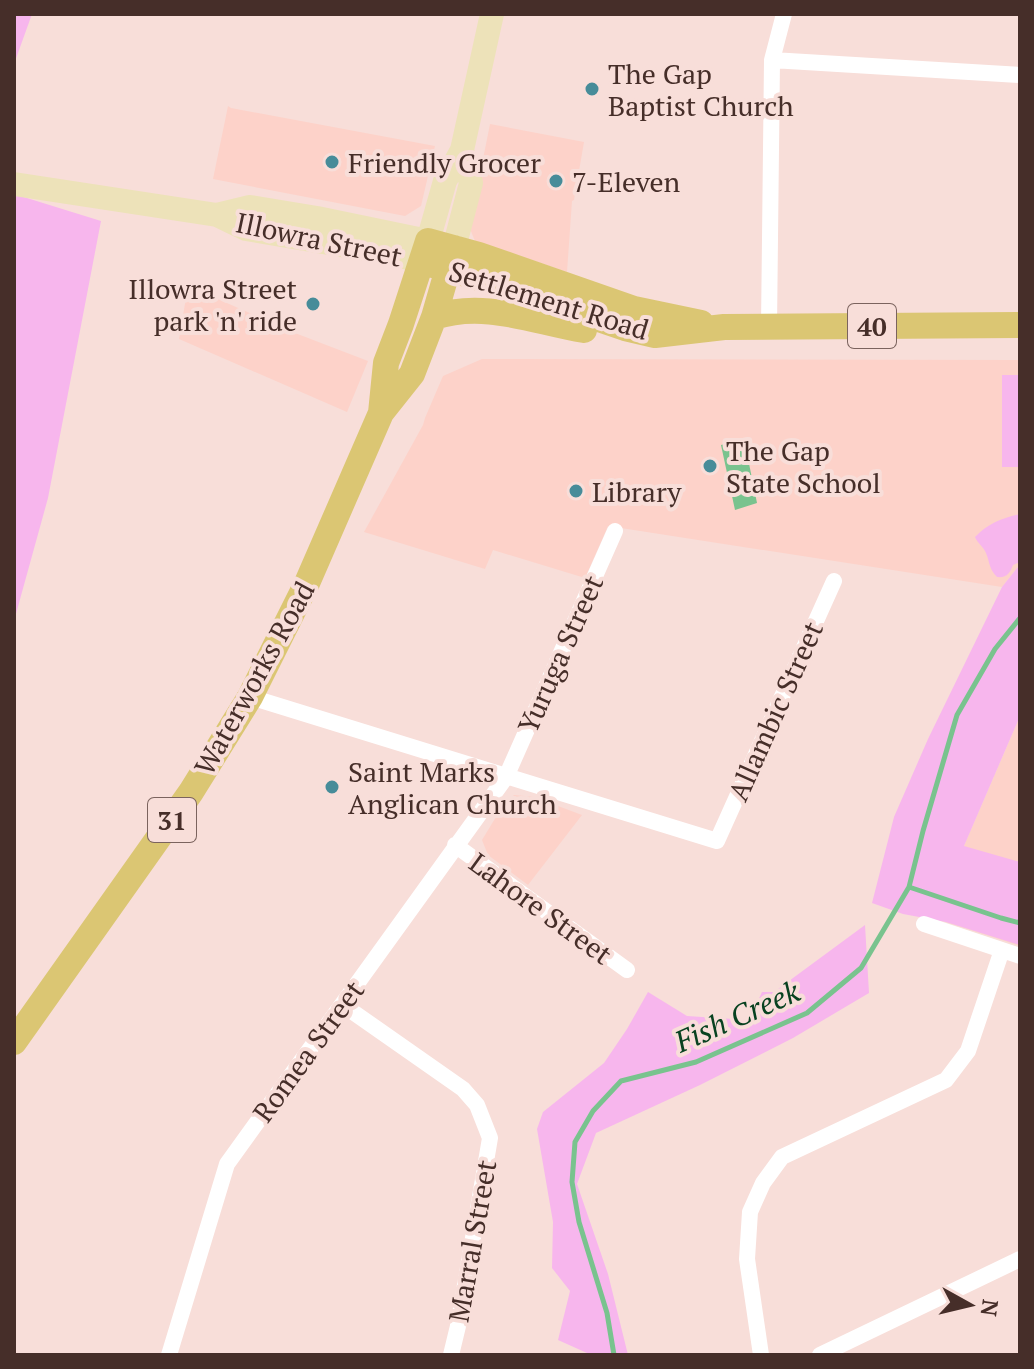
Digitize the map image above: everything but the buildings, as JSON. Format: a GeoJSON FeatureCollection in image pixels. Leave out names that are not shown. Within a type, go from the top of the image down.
{"type":"FeatureCollection","features":[{"type":"Feature","properties":{"kind":"main road","name":"Settlement Road"},"geometry":{"type":"LineString","coordinates":[[425,251],[634,309],[724,327]]}},
{"type":"Feature","properties":{"kind":"main road","name":"Waterworks Road"},"geometry":{"type":"LineString","coordinates":[[381,413],[386,363],[425,251]]}},
{"type":"Feature","properties":{"kind":"main road","name":"Settlement Road"},"geometry":{"type":"LineString","coordinates":[[452,259],[625,328],[655,335],[724,327],[1020,325]]}},
{"type":"Feature","properties":{"kind":"main road","name":"Waterworks Road"},"geometry":{"type":"LineString","coordinates":[[14,1042],[191,792],[250,697],[307,583],[381,413],[412,374],[452,259]]}},
{"type":"Feature","properties":{"kind":"main road"},"geometry":{"type":"LineString","coordinates":[[434,317],[457,311],[496,311],[589,330],[655,335]]}},
{"type":"Feature","properties":{"kind":"street","name":"Waterworks Road"},"geometry":{"type":"LineString","coordinates":[[425,251],[445,181],[462,150],[492,14]]}},
{"type":"Feature","properties":{"kind":"street"},"geometry":{"type":"LineString","coordinates":[[769,327],[772,60],[784,14]]}},
{"type":"Feature","properties":{"kind":"street"},"geometry":{"type":"LineString","coordinates":[[772,60],[1020,75]]}},
{"type":"Feature","properties":{"kind":"street","name":"Waterworks Road"},"geometry":{"type":"LineString","coordinates":[[452,259],[471,183],[462,150]]}},
{"type":"Feature","properties":{"kind":"street","name":"Illowra Street"},"geometry":{"type":"LineString","coordinates":[[14,184],[217,215],[250,207],[317,218],[425,251]]}},
{"type":"Feature","properties":{"kind":"street","name":"Yuruga Street"},"geometry":{"type":"LineString","coordinates":[[506,777],[615,531]]}},
{"type":"Feature","properties":{"kind":"street","name":"Allambic Street"},"geometry":{"type":"LineString","coordinates":[[506,777],[717,841],[834,581]]}},
{"type":"Feature","properties":{"kind":"street"},"geometry":{"type":"LineString","coordinates":[[250,697],[506,777]]}},
{"type":"Feature","properties":{"kind":"street","name":"Romea Street"},"geometry":{"type":"LineString","coordinates":[[169,1355],[227,1164],[506,777]]}},
{"type":"Feature","properties":{"kind":"street","name":"Lahore Street"},"geometry":{"type":"LineString","coordinates":[[455,845],[627,970]]}},
{"type":"Feature","properties":{"kind":"street"},"geometry":{"type":"LineString","coordinates":[[924,924],[1020,956]]}},
{"type":"Feature","properties":{"kind":"street"},"geometry":{"type":"LineString","coordinates":[[761,1355],[747,1259],[750,1212],[763,1183],[782,1157],[946,1080],[968,1051],[1002,950]]}},
{"type":"Feature","properties":{"kind":"street","name":"Marral Street"},"geometry":{"type":"LineString","coordinates":[[343,1005],[463,1089],[477,1105],[490,1138],[451,1355]]}},
{"type":"Feature","properties":{"kind":"street"},"geometry":{"type":"LineString","coordinates":[[820,1355],[1020,1259]]}},
{"type":"Feature","properties":{"kind":"shaded area"},"geometry":{"type":"Polygon","coordinates":[[[14,14],[32,14],[14,64],[14,14]]]}},
{"type":"Feature","properties":{"kind":"shaded area"},"geometry":{"type":"Polygon","coordinates":[[[228,106],[435,146],[421,206],[405,216],[213,179],[228,106]]]}},
{"type":"Feature","properties":{"kind":"shaded area","name":"7-Eleven"},"geometry":{"type":"Polygon","coordinates":[[[490,124],[584,142],[572,201],[567,272],[475,241],[470,229],[490,124]]]}},
{"type":"Feature","properties":{"kind":"shaded area"},"geometry":{"type":"Polygon","coordinates":[[[14,194],[101,221],[48,498],[14,621],[14,194]]]}},
{"type":"Feature","properties":{"kind":"shaded area"},"geometry":{"type":"Polygon","coordinates":[[[188,286],[368,361],[347,412],[179,339],[188,286]]]}},
{"type":"Feature","properties":{"kind":"shaded area","name":"The Gap State School"},"geometry":{"type":"Polygon","coordinates":[[[482,359],[1020,360],[1020,566],[1002,587],[608,526],[585,578],[493,550],[485,569],[364,532],[423,425],[443,376],[482,359]]]}},
{"type":"Feature","properties":{"kind":"shaded area"},"geometry":{"type":"Polygon","coordinates":[[[1002,375],[1020,375],[1020,467],[1002,467],[1002,375]]]}},
{"type":"Feature","properties":{"kind":"shaded area"},"geometry":{"type":"Polygon","coordinates":[[[744,439],[757,503],[735,510],[721,445],[744,439]]]}},
{"type":"Feature","properties":{"kind":"shaded area"},"geometry":{"type":"Polygon","coordinates":[[[1020,514],[1020,562],[1013,565],[1006,576],[997,577],[975,537],[995,522],[1020,514]]]}},
{"type":"Feature","properties":{"kind":"shaded area"},"geometry":{"type":"Polygon","coordinates":[[[1020,566],[1020,716],[964,846],[1020,862],[1020,945],[872,903],[894,817],[928,739],[1002,587],[1020,566]]]}},
{"type":"Feature","properties":{"kind":"shaded area"},"geometry":{"type":"Polygon","coordinates":[[[1020,716],[1020,946],[946,922],[957,862],[1020,716]]]}},
{"type":"Feature","properties":{"kind":"shaded area"},"geometry":{"type":"Polygon","coordinates":[[[514,795],[534,797],[582,815],[528,885],[488,855],[482,840],[514,795]]]}},
{"type":"Feature","properties":{"kind":"shaded area"},"geometry":{"type":"Polygon","coordinates":[[[865,925],[869,993],[793,1038],[596,1133],[577,1184],[608,1274],[628,1355],[588,1355],[558,1340],[570,1291],[552,1268],[553,1222],[537,1129],[543,1112],[604,1063],[648,992],[687,1016],[749,1020],[762,992],[774,992],[865,925]]]}},
{"type":"Feature","properties":{"kind":"waterway","name":"Fish Creek"},"geometry":{"type":"LineString","coordinates":[[614,1355],[607,1313],[579,1222],[572,1182],[575,1142],[593,1111],[621,1081],[696,1062],[807,1013],[861,968],[909,887],[957,715],[995,649],[1020,618]]}},
{"type":"Feature","properties":{"kind":"waterway"},"geometry":{"type":"LineString","coordinates":[[909,887],[1020,923]]}},
{"type":"Feature","properties":{"kind":"place","name":"The Gap Baptist Church"},"geometry":{"type":"Point","coordinates":[592,89]}},
{"type":"Feature","properties":{"kind":"place","name":"Friendly Grocer"},"geometry":{"type":"Point","coordinates":[332,162]}},
{"type":"Feature","properties":{"kind":"place","name":"7-Eleven"},"geometry":{"type":"Point","coordinates":[556,181]}},
{"type":"Feature","properties":{"kind":"place","name":"Illowra Street park 'n' ride"},"geometry":{"type":"Point","coordinates":[313,304]}},
{"type":"Feature","properties":{"kind":"place","name":"The Gap State School"},"geometry":{"type":"Point","coordinates":[710,466]}},
{"type":"Feature","properties":{"kind":"place","name":"Library"},"geometry":{"type":"Point","coordinates":[576,491]}},
{"type":"Feature","properties":{"kind":"place","name":"Saint Marks Anglican Church"},"geometry":{"type":"Point","coordinates":[332,787]}}]}
